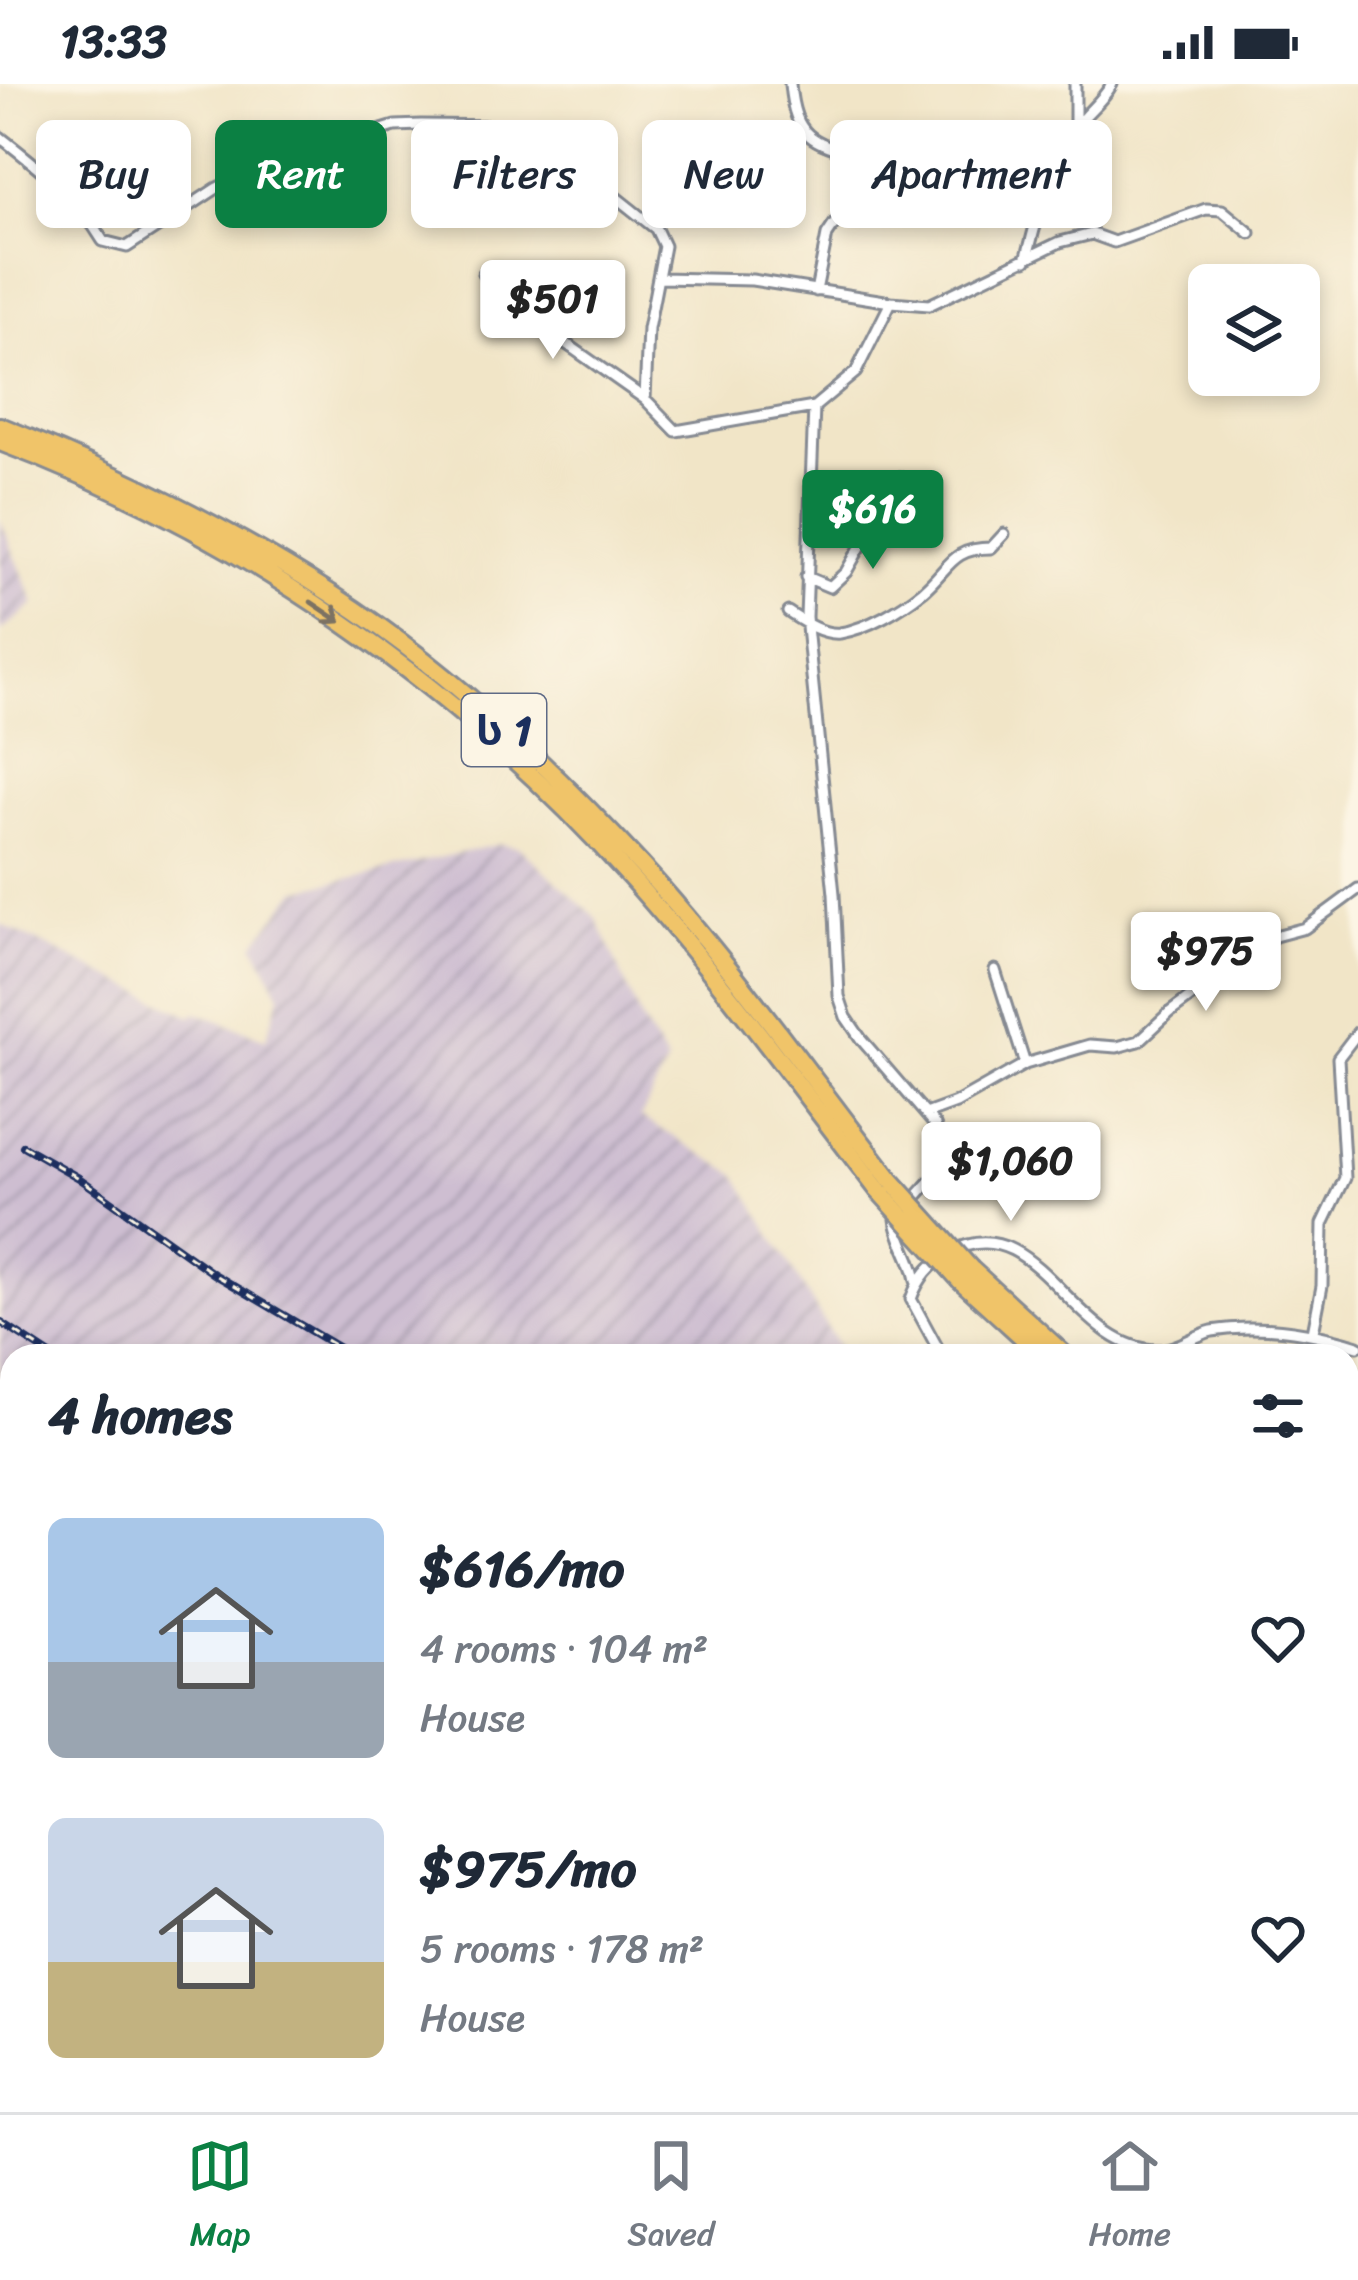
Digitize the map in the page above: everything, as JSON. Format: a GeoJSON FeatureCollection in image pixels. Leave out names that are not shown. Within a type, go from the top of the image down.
{"type":"FeatureCollection","features":[{"type":"Feature","properties":{"kind":"highway","name":"ს 1"},"geometry":{"type":"LineString","coordinates":[[0,426],[179,505],[334,596],[466,697],[583,804],[644,868],[884,1185]]}},
{"type":"Feature","properties":{"kind":"highway","name":"ს 1"},"geometry":{"type":"LineString","coordinates":[[0,442],[81,475],[237,555],[327,612],[456,707],[574,816],[632,878],[884,1185],[1032,1344]]}},
{"type":"Feature","properties":{"kind":"highway","name":"ს 1"},"geometry":{"type":"LineString","coordinates":[[965,1274],[1051,1344]]}},
{"type":"Feature","properties":{"kind":"street"},"geometry":{"type":"LineString","coordinates":[[790,84],[796,123],[804,134],[866,157],[869,163],[867,175],[827,236],[816,291]]}},
{"type":"Feature","properties":{"kind":"street"},"geometry":{"type":"LineString","coordinates":[[1075,84],[1075,120]]}},
{"type":"Feature","properties":{"kind":"street"},"geometry":{"type":"LineString","coordinates":[[1083,120],[1112,84]]}},
{"type":"Feature","properties":{"kind":"street"},"geometry":{"type":"LineString","coordinates":[[0,137],[84,210],[103,241],[127,248],[217,188],[261,166],[395,126],[511,126],[539,136],[656,229],[664,246],[648,329],[645,399]]}},
{"type":"Feature","properties":{"kind":"street"},"geometry":{"type":"LineString","coordinates":[[660,278],[752,280],[929,305],[1060,242],[1092,234],[1114,242],[1206,209],[1222,210],[1250,233]]}},
{"type":"Feature","properties":{"kind":"street"},"geometry":{"type":"LineString","coordinates":[[1026,260],[1035,228]]}},
{"type":"Feature","properties":{"kind":"street"},"geometry":{"type":"LineString","coordinates":[[483,274],[510,304],[645,399],[676,430],[814,407],[856,372],[891,302]]}},
{"type":"Feature","properties":{"kind":"street"},"geometry":{"type":"LineString","coordinates":[[509,298],[525,279]]}},
{"type":"Feature","properties":{"kind":"street"},"geometry":{"type":"LineString","coordinates":[[814,407],[807,625],[834,894],[839,996],[861,1040],[926,1114],[944,1151],[938,1173],[896,1219],[897,1233],[913,1258],[916,1281],[910,1299],[935,1344]]}},
{"type":"Feature","properties":{"kind":"street"},"geometry":{"type":"LineString","coordinates":[[806,577],[830,587],[846,572],[900,477]]}},
{"type":"Feature","properties":{"kind":"street"},"geometry":{"type":"LineString","coordinates":[[788,612],[807,625],[837,634],[900,608],[927,588],[952,558],[973,548],[991,548],[1004,534]]}},
{"type":"Feature","properties":{"kind":"street"},"geometry":{"type":"LineString","coordinates":[[926,1114],[956,1103],[1024,1064],[1090,1045],[1117,1047],[1139,1041],[1251,952],[1275,936],[1305,928],[1358,890]]}},
{"type":"Feature","properties":{"kind":"street"},"geometry":{"type":"LineString","coordinates":[[994,970],[1024,1064]]}},
{"type":"Feature","properties":{"kind":"street"},"geometry":{"type":"LineString","coordinates":[[1313,1332],[1322,1286],[1323,1224],[1345,1178],[1338,1058],[1358,1032]]}},
{"type":"Feature","properties":{"kind":"street"},"geometry":{"type":"LineString","coordinates":[[916,1281],[946,1254],[978,1239],[1002,1244],[1041,1268],[1070,1303],[1123,1341],[1136,1344]]}},
{"type":"Feature","properties":{"kind":"street"},"geometry":{"type":"LineString","coordinates":[[1178,1344],[1210,1332],[1313,1332],[1352,1344]]}},
{"type":"Feature","properties":{"kind":"shaded area"},"geometry":{"type":"Polygon","coordinates":[[[0,519],[35,604],[0,632],[0,519]]]}},
{"type":"Feature","properties":{"kind":"shaded area"},"geometry":{"type":"Polygon","coordinates":[[[500,844],[519,847],[596,917],[641,1020],[667,1063],[641,1117],[736,1174],[837,1344],[0,1344],[0,924],[191,1016],[196,1012],[266,1039],[280,995],[254,944],[297,890],[500,844]]]}},
{"type":"Feature","properties":{"kind":"railway"},"geometry":{"type":"LineString","coordinates":[[23,1146],[79,1178],[214,1274],[333,1344]]}},
{"type":"Feature","properties":{"kind":"railway"},"geometry":{"type":"LineString","coordinates":[[0,1322],[34,1344]]}}]}
